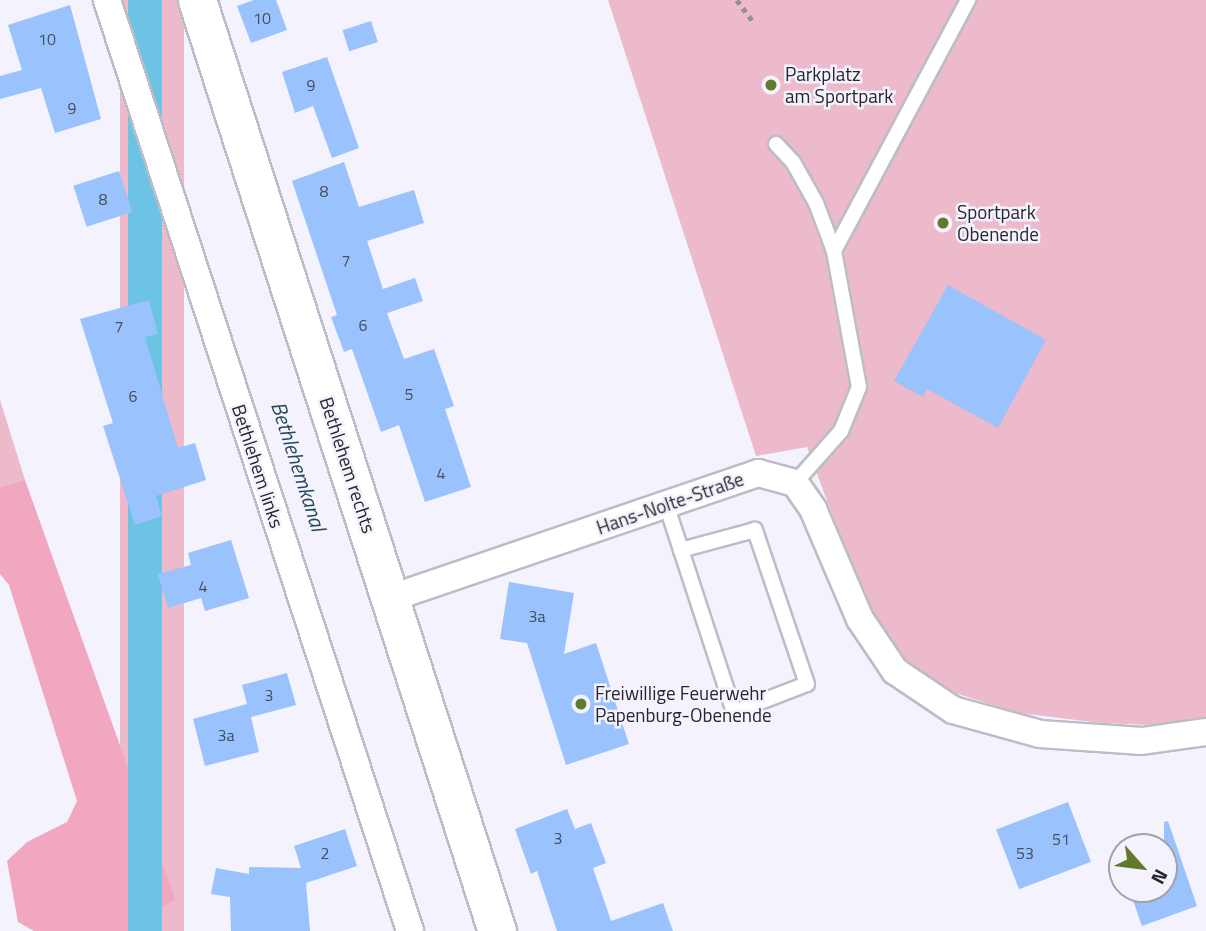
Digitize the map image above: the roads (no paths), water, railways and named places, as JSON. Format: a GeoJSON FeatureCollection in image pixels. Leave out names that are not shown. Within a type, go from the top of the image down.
{"type":"FeatureCollection","features":[{"type":"Feature","properties":{"kind":"street","name":"Bethlehem links"},"geometry":{"type":"LineString","coordinates":[[107,0],[410,931]]}},
{"type":"Feature","properties":{"kind":"street","name":"Bethlehem rechts"},"geometry":{"type":"LineString","coordinates":[[197,0],[497,931]]}},
{"type":"Feature","properties":{"kind":"street","name":"Hans-Nolte-Straße"},"geometry":{"type":"LineString","coordinates":[[391,598],[758,473],[795,483]]}},
{"type":"Feature","properties":{"kind":"street"},"geometry":{"type":"LineString","coordinates":[[795,483],[813,509],[860,619],[895,671],[953,710],[1040,734],[1142,741],[1206,732]]}},
{"type":"Feature","properties":{"kind":"lane"},"geometry":{"type":"LineString","coordinates":[[834,251],[968,0]]}},
{"type":"Feature","properties":{"kind":"lane"},"geometry":{"type":"LineString","coordinates":[[776,144],[793,162],[816,203],[834,251],[859,387],[841,431],[795,483]]}},
{"type":"Feature","properties":{"kind":"lane"},"geometry":{"type":"LineString","coordinates":[[666,505],[734,712],[807,684],[755,530],[681,550]]}},
{"type":"Feature","properties":{"kind":"water"},"geometry":{"type":"Polygon","coordinates":[[[128,0],[162,0],[162,931],[128,931],[128,0]]]}},
{"type":"Feature","properties":{"kind":"place","name":"Parkplatz am Sportpark"},"geometry":{"type":"Point","coordinates":[771,85]}},
{"type":"Feature","properties":{"kind":"place","name":"Sportpark Obenende"},"geometry":{"type":"Point","coordinates":[943,223]}},
{"type":"Feature","properties":{"kind":"place","name":"Freiwillige Feuerwehr Papenburg-Obenende"},"geometry":{"type":"Point","coordinates":[581,704]}},
{"type":"Feature","properties":{"kind":"water label","name":"Bethlehemkanal"},"geometry":{"type":"Point","coordinates":[299,466]}}]}
